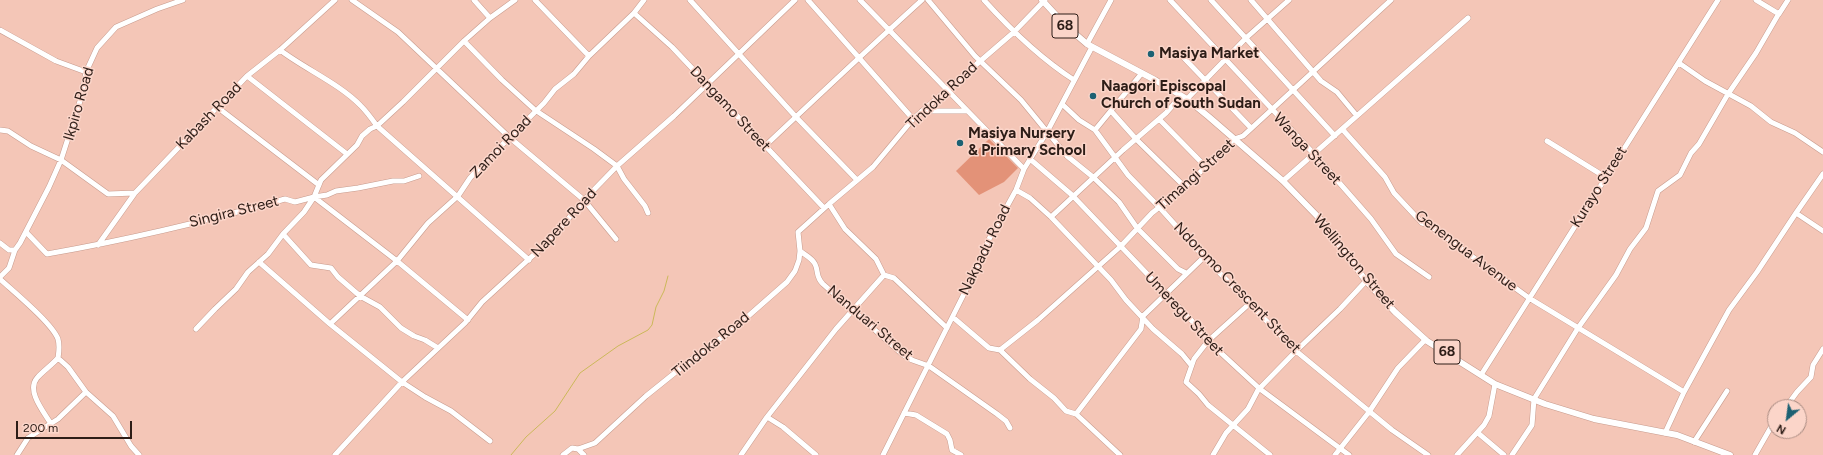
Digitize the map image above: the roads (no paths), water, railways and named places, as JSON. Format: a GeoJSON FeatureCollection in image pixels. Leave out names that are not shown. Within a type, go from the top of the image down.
{"type":"FeatureCollection","features":[{"type":"Feature","properties":{"kind":"main road","name":"Wellington Street"},"geometry":{"type":"LineString","coordinates":[[1044,0],[1066,26],[1089,46],[1142,73],[1184,97],[1283,181],[1326,226],[1366,280],[1395,312],[1425,340],[1496,384],[1568,412],[1594,419],[1665,433],[1730,455]]}},
{"type":"Feature","properties":{"kind":"street","name":"Ikpiro Road"},"geometry":{"type":"LineString","coordinates":[[0,278],[8,268],[15,250],[49,187],[61,160],[81,98],[86,72],[97,48],[116,26],[183,0]]}},
{"type":"Feature","properties":{"kind":"street","name":"Kabash Road"},"geometry":{"type":"LineString","coordinates":[[98,245],[135,193],[217,107],[247,76],[280,50],[335,0]]}},
{"type":"Feature","properties":{"kind":"street"},"geometry":{"type":"LineString","coordinates":[[352,0],[398,32],[509,137],[584,200],[616,239]]}},
{"type":"Feature","properties":{"kind":"street"},"geometry":{"type":"LineString","coordinates":[[474,0],[490,18]]}},
{"type":"Feature","properties":{"kind":"street"},"geometry":{"type":"LineString","coordinates":[[196,329],[215,308],[236,290],[248,272],[268,254],[283,234],[304,212],[314,197],[321,180],[347,154],[362,136],[370,128],[377,126],[403,102],[436,67],[464,41],[490,18],[515,0]]}},
{"type":"Feature","properties":{"kind":"street"},"geometry":{"type":"LineString","coordinates":[[535,0],[589,56]]}},
{"type":"Feature","properties":{"kind":"street","name":"Zamoi Road"},"geometry":{"type":"LineString","coordinates":[[330,324],[397,261],[428,223],[458,196],[470,178],[535,110],[544,103],[555,89],[574,74],[589,56],[634,13],[644,0]]}},
{"type":"Feature","properties":{"kind":"street"},"geometry":{"type":"LineString","coordinates":[[690,0],[796,117],[857,180]]}},
{"type":"Feature","properties":{"kind":"street","name":"Napere Road"},"geometry":{"type":"LineString","coordinates":[[336,453],[402,382],[468,320],[482,302],[552,238],[584,200],[617,166],[635,152],[707,85],[795,0]]}},
{"type":"Feature","properties":{"kind":"street"},"geometry":{"type":"LineString","coordinates":[[808,0],[913,119]]}},
{"type":"Feature","properties":{"kind":"street"},"geometry":{"type":"LineString","coordinates":[[860,0],[884,26],[890,29],[931,75],[1024,169]]}},
{"type":"Feature","properties":{"kind":"street"},"geometry":{"type":"LineString","coordinates":[[765,146],[824,89],[859,59],[922,0]]}},
{"type":"Feature","properties":{"kind":"street"},"geometry":{"type":"LineString","coordinates":[[928,0],[975,56],[981,60],[1021,100],[1067,156],[1093,177],[1119,202],[1137,228],[1178,269],[1186,273]]}},
{"type":"Feature","properties":{"kind":"street"},"geometry":{"type":"LineString","coordinates":[[984,0],[1014,32],[1046,60],[1074,80]]}},
{"type":"Feature","properties":{"kind":"street","name":"Tindoka Road"},"geometry":{"type":"LineString","coordinates":[[824,208],[873,167],[913,119],[1014,32],[1044,0]]}},
{"type":"Feature","properties":{"kind":"street","name":"Nakpadu Road"},"geometry":{"type":"LineString","coordinates":[[883,455],[980,262],[988,241],[1016,190],[1024,169],[1062,104],[1111,0]]}},
{"type":"Feature","properties":{"kind":"street","name":"Wanga Street"},"geometry":{"type":"LineString","coordinates":[[1170,0],[1270,110],[1315,155],[1371,219],[1396,254],[1429,277]]}},
{"type":"Feature","properties":{"kind":"street"},"geometry":{"type":"LineString","coordinates":[[1211,0],[1335,136]]}},
{"type":"Feature","properties":{"kind":"street"},"geometry":{"type":"LineString","coordinates":[[1251,0],[1321,81],[1337,92],[1357,116]]}},
{"type":"Feature","properties":{"kind":"street"},"geometry":{"type":"LineString","coordinates":[[1051,217],[1093,177],[1204,80],[1246,38],[1289,0]]}},
{"type":"Feature","properties":{"kind":"street","name":"Timangi Street"},"geometry":{"type":"LineString","coordinates":[[1000,350],[1038,320],[1120,247],[1152,213],[1185,187],[1234,139],[1243,136],[1252,128],[1313,70],[1358,33],[1391,0]]}},
{"type":"Feature","properties":{"kind":"street","name":"Kurayo Street"},"geometry":{"type":"LineString","coordinates":[[1481,375],[1718,0]]}},
{"type":"Feature","properties":{"kind":"street"},"geometry":{"type":"LineString","coordinates":[[1756,0],[1779,14]]}},
{"type":"Feature","properties":{"kind":"street"},"geometry":{"type":"LineString","coordinates":[[1512,455],[1532,425],[1534,399],[1578,328],[1616,275],[1630,249],[1646,228],[1658,191],[1680,175],[1691,153],[1699,144],[1728,94],[1756,53],[1788,0]]}},
{"type":"Feature","properties":{"kind":"street","name":"Dangamo Street"},"geometry":{"type":"LineString","coordinates":[[634,13],[672,47],[824,208]]}},
{"type":"Feature","properties":{"kind":"street"},"geometry":{"type":"LineString","coordinates":[[1283,181],[1315,155],[1468,18]]}},
{"type":"Feature","properties":{"kind":"street"},"geometry":{"type":"LineString","coordinates":[[0,30],[56,61],[86,72]]}},
{"type":"Feature","properties":{"kind":"street"},"geometry":{"type":"LineString","coordinates":[[464,41],[502,80],[535,110],[617,166],[624,179],[645,206],[648,213]]}},
{"type":"Feature","properties":{"kind":"street"},"geometry":{"type":"LineString","coordinates":[[280,50],[361,106],[377,126],[458,196],[477,216],[529,260]]}},
{"type":"Feature","properties":{"kind":"street"},"geometry":{"type":"LineString","coordinates":[[1182,57],[1252,128]]}},
{"type":"Feature","properties":{"kind":"street"},"geometry":{"type":"LineString","coordinates":[[1679,63],[1728,94],[1751,106],[1771,122],[1795,133],[1823,152]]}},
{"type":"Feature","properties":{"kind":"street"},"geometry":{"type":"LineString","coordinates":[[1095,130],[1142,73]]}},
{"type":"Feature","properties":{"kind":"street"},"geometry":{"type":"LineString","coordinates":[[247,76],[347,154]]}},
{"type":"Feature","properties":{"kind":"street","name":"Ndoromo Crescent Street"},"geometry":{"type":"LineString","coordinates":[[1062,104],[1079,120],[1095,130],[1128,175],[1249,304],[1296,350],[1369,412],[1428,455]]}},
{"type":"Feature","properties":{"kind":"street"},"geometry":{"type":"LineString","coordinates":[[217,107],[319,185]]}},
{"type":"Feature","properties":{"kind":"street"},"geometry":{"type":"LineString","coordinates":[[922,111],[967,111]]}},
{"type":"Feature","properties":{"kind":"street"},"geometry":{"type":"LineString","coordinates":[[1111,111],[1136,139],[1185,187]]}},
{"type":"Feature","properties":{"kind":"street"},"geometry":{"type":"LineString","coordinates":[[1159,119],[1206,167]]}},
{"type":"Feature","properties":{"kind":"street"},"geometry":{"type":"LineString","coordinates":[[0,130],[8,131],[31,146],[61,160],[108,194],[135,193]]}},
{"type":"Feature","properties":{"kind":"street","name":"Genengua Avenue"},"geometry":{"type":"LineString","coordinates":[[1342,130],[1385,177],[1394,193],[1422,223],[1429,225],[1529,298],[1684,392]]}},
{"type":"Feature","properties":{"kind":"street"},"geometry":{"type":"LineString","coordinates":[[1547,141],[1602,174],[1605,179]]}},
{"type":"Feature","properties":{"kind":"street","name":"Umeregu Street"},"geometry":{"type":"LineString","coordinates":[[1030,159],[1073,197],[1192,321],[1208,341],[1260,389],[1349,455]]}},
{"type":"Feature","properties":{"kind":"street"},"geometry":{"type":"LineString","coordinates":[[1665,433],[1684,392],[1729,310],[1757,272],[1823,174]]}},
{"type":"Feature","properties":{"kind":"street","name":"Singira Street"},"geometry":{"type":"LineString","coordinates":[[26,232],[47,254],[98,245],[223,216],[285,199],[295,202],[327,195],[336,190],[358,188],[393,180],[404,181],[419,176]]}},
{"type":"Feature","properties":{"kind":"street"},"geometry":{"type":"LineString","coordinates":[[1016,190],[1030,198],[1051,217],[1098,266],[1126,300],[1143,316],[1153,329],[1182,354],[1191,365]]}},
{"type":"Feature","properties":{"kind":"street"},"geometry":{"type":"LineString","coordinates":[[314,197],[397,261],[468,320]]}},
{"type":"Feature","properties":{"kind":"street"},"geometry":{"type":"LineString","coordinates":[[829,204],[845,229],[876,259],[884,275],[894,278],[947,328]]}},
{"type":"Feature","properties":{"kind":"street","name":"Tiindoka Road"},"geometry":{"type":"LineString","coordinates":[[563,455],[572,448],[578,449],[595,443],[646,396],[707,346],[729,333],[787,282],[795,271],[800,251],[798,232],[824,208]]}},
{"type":"Feature","properties":{"kind":"street"},"geometry":{"type":"LineString","coordinates":[[1796,213],[1823,231]]}},
{"type":"Feature","properties":{"kind":"street"},"geometry":{"type":"LineString","coordinates":[[283,234],[312,265],[331,268],[338,277],[360,296],[380,308],[401,328],[438,348]]}},
{"type":"Feature","properties":{"kind":"street"},"geometry":{"type":"LineString","coordinates":[[0,243],[9,250],[15,250]]}},
{"type":"Feature","properties":{"kind":"street","name":"Nanduari Street"},"geometry":{"type":"LineString","coordinates":[[800,251],[810,258],[815,264],[817,278],[902,354],[912,360],[928,366],[997,414],[1010,428]]}},
{"type":"Feature","properties":{"kind":"street"},"geometry":{"type":"LineString","coordinates":[[1076,414],[1141,329],[1143,316],[1204,257]]}},
{"type":"Feature","properties":{"kind":"street"},"geometry":{"type":"LineString","coordinates":[[259,262],[330,324],[402,382],[451,411],[490,441]]}},
{"type":"Feature","properties":{"kind":"street"},"geometry":{"type":"LineString","coordinates":[[741,455],[767,417],[852,309],[884,275]]}},
{"type":"Feature","properties":{"kind":"street"},"geometry":{"type":"LineString","coordinates":[[0,278],[50,325],[58,339],[60,347],[58,358],[36,379],[33,387],[37,399],[51,424]]}},
{"type":"Feature","properties":{"kind":"street"},"geometry":{"type":"LineString","coordinates":[[1213,455],[1226,433],[1248,409],[1260,389],[1296,350],[1340,309],[1366,280]]}},
{"type":"Feature","properties":{"kind":"street"},"geometry":{"type":"LineString","coordinates":[[1249,304],[1208,341],[1191,365],[1186,382],[1208,405],[1270,455]]}},
{"type":"Feature","properties":{"kind":"street"},"geometry":{"type":"LineString","coordinates":[[952,318],[990,348],[1000,350],[1030,379],[1054,398],[1066,411],[1076,414],[1120,455]]}},
{"type":"Feature","properties":{"kind":"street"},"geometry":{"type":"LineString","coordinates":[[1335,455],[1369,412],[1398,368],[1425,340]]}},
{"type":"Feature","properties":{"kind":"street"},"geometry":{"type":"LineString","coordinates":[[1792,399],[1811,378],[1813,365],[1823,349]]}},
{"type":"Feature","properties":{"kind":"street"},"geometry":{"type":"LineString","coordinates":[[58,358],[68,367],[86,392],[113,416],[131,446],[139,455]]}},
{"type":"Feature","properties":{"kind":"street"},"geometry":{"type":"LineString","coordinates":[[1457,455],[1478,433],[1489,416],[1496,384]]}},
{"type":"Feature","properties":{"kind":"street"},"geometry":{"type":"LineString","coordinates":[[1694,442],[1727,391]]}},
{"type":"Feature","properties":{"kind":"street"},"geometry":{"type":"LineString","coordinates":[[18,455],[28,438],[51,424],[86,392]]}},
{"type":"Feature","properties":{"kind":"street"},"geometry":{"type":"LineString","coordinates":[[909,404],[916,415]]}},
{"type":"Feature","properties":{"kind":"street"},"geometry":{"type":"LineString","coordinates":[[904,413],[916,415],[947,434],[952,450],[961,455]]}},
{"type":"Feature","properties":{"kind":"street"},"geometry":{"type":"LineString","coordinates":[[767,417],[783,427],[816,455]]}},
{"type":"Feature","properties":{"kind":"street"},"geometry":{"type":"LineString","coordinates":[[1478,433],[1504,455]]}},
{"type":"Feature","properties":{"kind":"street"},"geometry":{"type":"LineString","coordinates":[[1755,455],[1767,434]]}},
{"type":"Feature","properties":{"kind":"street"},"geometry":{"type":"LineString","coordinates":[[578,449],[584,455]]}},
{"type":"Feature","properties":{"kind":"waterway"},"geometry":{"type":"LineString","coordinates":[[511,455],[526,437],[555,411],[580,373],[618,346],[648,330],[652,325],[656,307],[664,291],[668,276]]}},
{"type":"Feature","properties":{"kind":"place","name":"Masiya Market"},"geometry":{"type":"Point","coordinates":[1151,54]}},
{"type":"Feature","properties":{"kind":"place","name":"Naagori Episcopal Church of South Sudan"},"geometry":{"type":"Point","coordinates":[1093,96]}},
{"type":"Feature","properties":{"kind":"place","name":"Masiya Nursery & Primary School"},"geometry":{"type":"Point","coordinates":[960,143]}}]}
